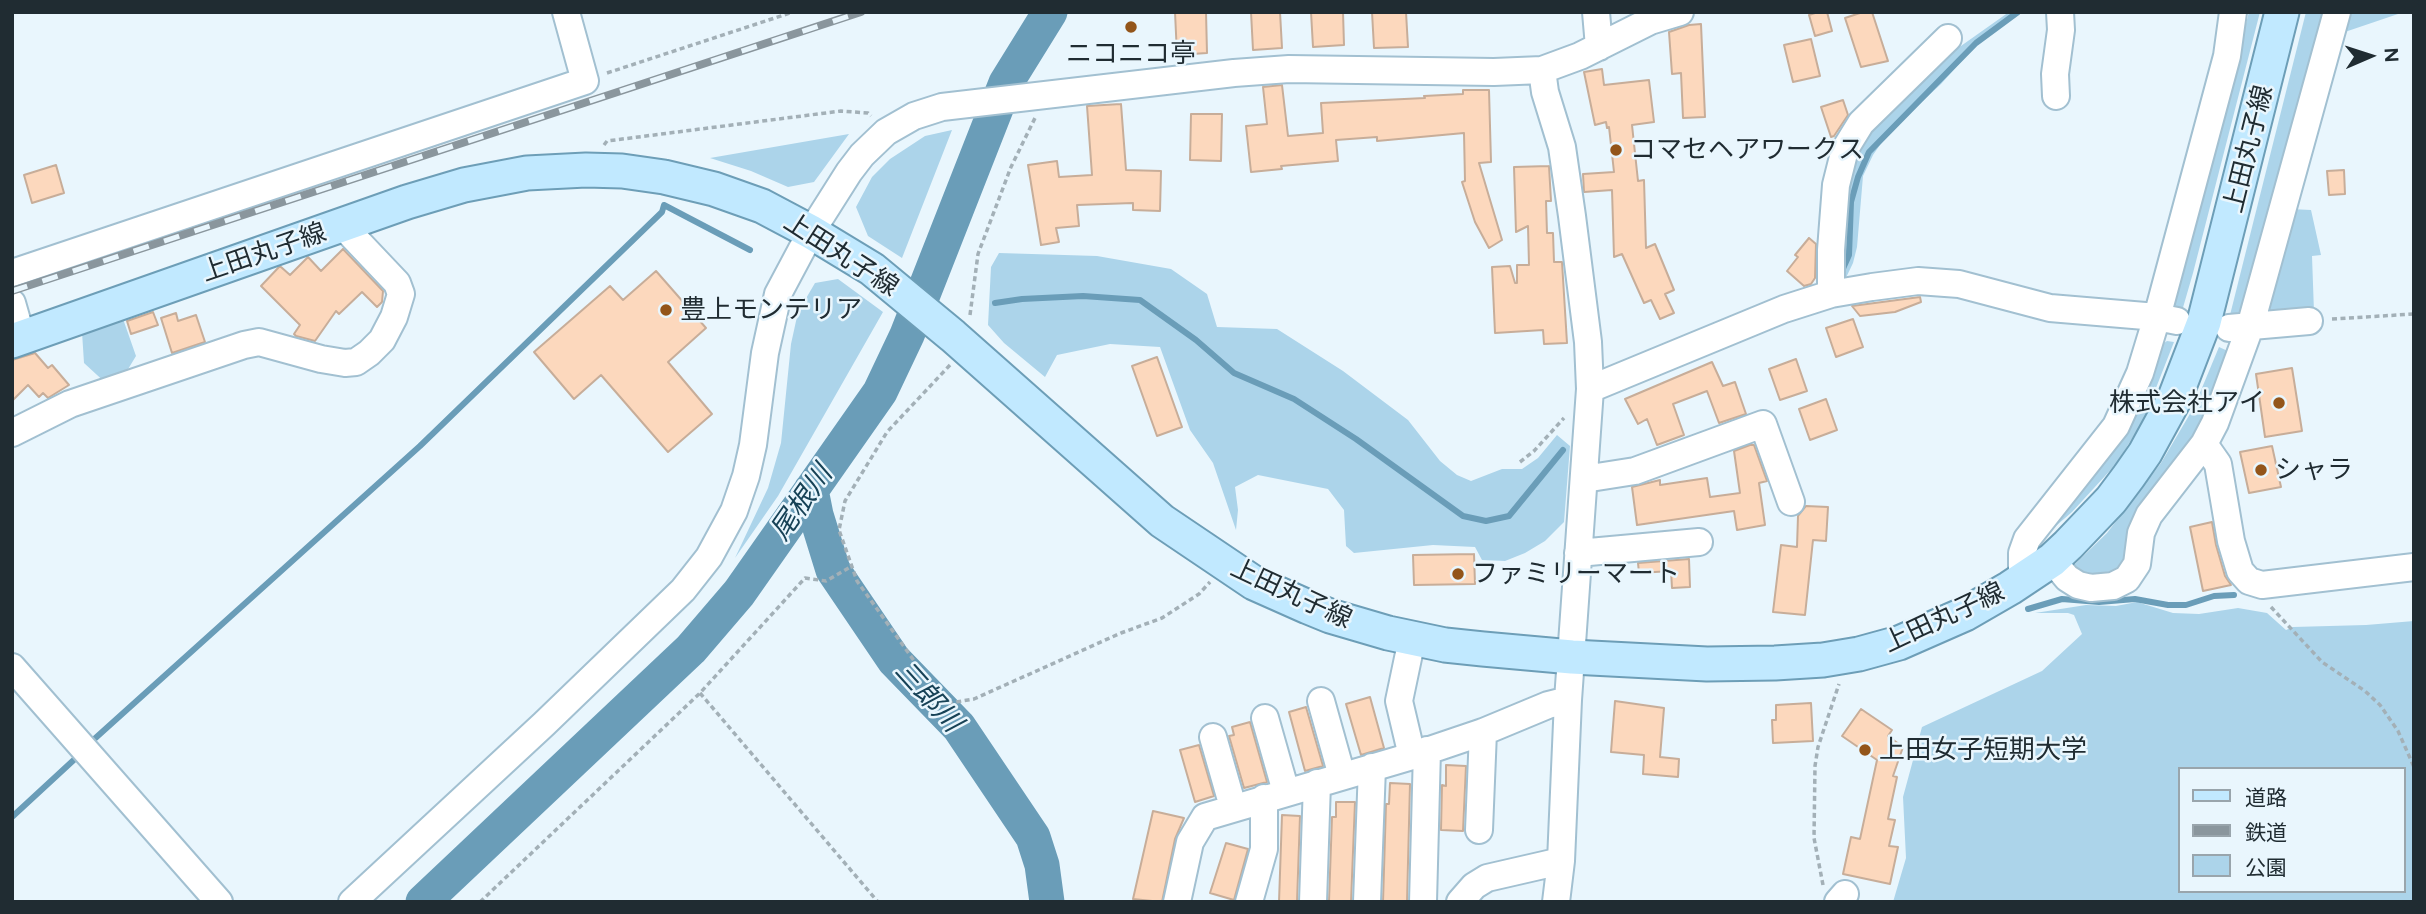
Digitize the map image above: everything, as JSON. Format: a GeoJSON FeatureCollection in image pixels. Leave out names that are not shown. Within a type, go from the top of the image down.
{"type":"FeatureCollection","features":[{"type":"Feature","properties":{"kind":"main road","name":"上田丸子線"},"geometry":{"type":"LineString","coordinates":[[17,340],[408,202],[474,183],[527,173],[596,170],[640,173],[714,189],[762,206],[872,269],[894,285],[1162,521],[1254,583],[1331,616],[1412,639],[1445,645],[1572,657],[1737,664],[1802,662],[1842,657],[1876,650],[1923,633],[1976,608],[2025,579],[2052,560],[2090,523],[2129,476],[2161,427],[2187,370],[2204,322],[2282,12]]}},
{"type":"Feature","properties":{"kind":"street"},"geometry":{"type":"LineString","coordinates":[[12,273],[585,80],[566,12]]}},
{"type":"Feature","properties":{"kind":"street"},"geometry":{"type":"LineString","coordinates":[[1597,12],[1599,47]]}},
{"type":"Feature","properties":{"kind":"street"},"geometry":{"type":"LineString","coordinates":[[352,902],[683,590],[709,557],[734,511],[746,475],[753,445],[765,353],[778,294],[811,232],[856,164],[886,132],[927,111],[964,104],[1289,69],[1494,72],[1542,70],[1599,47],[1650,21],[1680,12]]}},
{"type":"Feature","properties":{"kind":"street"},"geometry":{"type":"LineString","coordinates":[[2056,96],[2060,12]]}},
{"type":"Feature","properties":{"kind":"street"},"geometry":{"type":"LineString","coordinates":[[2025,579],[2021,563],[2027,539],[2116,426],[2167,319],[2227,56],[2233,12]]}},
{"type":"Feature","properties":{"kind":"street"},"geometry":{"type":"LineString","coordinates":[[2052,560],[2067,578],[2078,585],[2091,588],[2113,586],[2127,579],[2137,564],[2141,533],[2149,514],[2204,444],[2216,423],[2240,328],[2337,12]]}},
{"type":"Feature","properties":{"kind":"street"},"geometry":{"type":"LineString","coordinates":[[1831,294],[1836,186],[1845,149],[1861,123],[1948,38]]}},
{"type":"Feature","properties":{"kind":"street"},"geometry":{"type":"LineString","coordinates":[[1542,70],[1545,92],[1562,147],[1588,342],[1590,396],[1568,700],[1561,860],[1556,902]]}},
{"type":"Feature","properties":{"kind":"street"},"geometry":{"type":"LineString","coordinates":[[12,433],[70,404],[259,342],[321,359],[356,362],[382,340],[394,317],[401,294],[397,283],[343,226]]}},
{"type":"Feature","properties":{"kind":"street"},"geometry":{"type":"LineString","coordinates":[[1590,396],[1784,309],[1831,294],[1918,281],[1959,284],[2050,308],[2167,319]]}},
{"type":"Feature","properties":{"kind":"street"},"geometry":{"type":"LineString","coordinates":[[12,303],[17,340]]}},
{"type":"Feature","properties":{"kind":"street"},"geometry":{"type":"LineString","coordinates":[[2240,328],[2309,321]]}},
{"type":"Feature","properties":{"kind":"street"},"geometry":{"type":"LineString","coordinates":[[1584,478],[1635,471],[1763,424],[1791,502]]}},
{"type":"Feature","properties":{"kind":"street"},"geometry":{"type":"LineString","coordinates":[[2204,444],[2218,464],[2231,541],[2240,571],[2249,582],[2262,585],[2414,567]]}},
{"type":"Feature","properties":{"kind":"street"},"geometry":{"type":"LineString","coordinates":[[1578,553],[1699,542]]}},
{"type":"Feature","properties":{"kind":"street"},"geometry":{"type":"LineString","coordinates":[[1412,639],[1399,701],[1420,753],[1423,902]]}},
{"type":"Feature","properties":{"kind":"street"},"geometry":{"type":"LineString","coordinates":[[12,667],[219,902]]}},
{"type":"Feature","properties":{"kind":"street"},"geometry":{"type":"LineString","coordinates":[[1177,902],[1190,842],[1205,817],[1420,753],[1568,700]]}},
{"type":"Feature","properties":{"kind":"street"},"geometry":{"type":"LineString","coordinates":[[1313,902],[1329,779],[1321,701]]}},
{"type":"Feature","properties":{"kind":"street"},"geometry":{"type":"LineString","coordinates":[[1249,902],[1275,795],[1265,718]]}},
{"type":"Feature","properties":{"kind":"street"},"geometry":{"type":"LineString","coordinates":[[1479,830],[1483,732]]}},
{"type":"Feature","properties":{"kind":"street"},"geometry":{"type":"LineString","coordinates":[[1213,737],[1233,807]]}},
{"type":"Feature","properties":{"kind":"street"},"geometry":{"type":"LineString","coordinates":[[1367,902],[1372,767]]}},
{"type":"Feature","properties":{"kind":"street"},"geometry":{"type":"LineString","coordinates":[[1460,902],[1474,886],[1487,878],[1561,860]]}},
{"type":"Feature","properties":{"kind":"path"},"geometry":{"type":"LineString","coordinates":[[585,80],[793,12]]}},
{"type":"Feature","properties":{"kind":"path"},"geometry":{"type":"LineString","coordinates":[[1041,95],[978,254],[959,342],[887,432],[845,501],[839,530],[852,566],[858,581],[914,661],[930,683],[950,703],[974,699],[1121,633],[1163,618],[1199,594],[1224,564]]}},
{"type":"Feature","properties":{"kind":"path"},"geometry":{"type":"LineString","coordinates":[[601,149],[607,141],[841,111],[868,113],[874,120]]}},
{"type":"Feature","properties":{"kind":"path"},"geometry":{"type":"LineString","coordinates":[[2309,321],[2414,314]]}},
{"type":"Feature","properties":{"kind":"path"},"geometry":{"type":"LineString","coordinates":[[1520,462],[1590,396]]}},
{"type":"Feature","properties":{"kind":"path"},"geometry":{"type":"LineString","coordinates":[[480,902],[700,693],[805,578],[827,581],[852,566]]}},
{"type":"Feature","properties":{"kind":"path"},"geometry":{"type":"LineString","coordinates":[[2254,583],[2256,591],[2322,662],[2381,705],[2398,731],[2414,767]]}},
{"type":"Feature","properties":{"kind":"path"},"geometry":{"type":"LineString","coordinates":[[1836,897],[1820,879],[1814,838],[1815,766],[1818,747],[1840,678]]}},
{"type":"Feature","properties":{"kind":"path"},"geometry":{"type":"LineString","coordinates":[[700,693],[878,902]]}},
{"type":"Feature","properties":{"kind":"green space"},"geometry":{"type":"Polygon","coordinates":[[[2009,12],[2022,12],[1977,44],[1941,84],[1889,132],[1873,155],[1863,176],[1857,247],[1843,284],[1835,251],[1853,145],[1951,53],[2009,12]]]}},
{"type":"Feature","properties":{"kind":"green space"},"geometry":{"type":"Polygon","coordinates":[[[2249,12],[2260,12],[2182,311],[2176,309],[2174,300],[2249,12]]]}},
{"type":"Feature","properties":{"kind":"green space"},"geometry":{"type":"Polygon","coordinates":[[[2306,12],[2322,12],[2243,314],[2230,315],[2306,12]]]}},
{"type":"Feature","properties":{"kind":"green space"},"geometry":{"type":"Polygon","coordinates":[[[2343,12],[2414,13],[2398,14],[2336,35],[2343,12]]]}},
{"type":"Feature","properties":{"kind":"green space"},"geometry":{"type":"Polygon","coordinates":[[[952,130],[902,258],[868,236],[856,207],[872,177],[890,159],[925,136],[952,130]]]}},
{"type":"Feature","properties":{"kind":"green space"},"geometry":{"type":"Polygon","coordinates":[[[849,134],[814,182],[788,187],[751,171],[710,158],[849,134]]]}},
{"type":"Feature","properties":{"kind":"green space"},"geometry":{"type":"Polygon","coordinates":[[[2291,209],[2311,210],[2321,255],[2312,256],[2314,312],[2274,318],[2265,309],[2291,209]]]}},
{"type":"Feature","properties":{"kind":"green space"},"geometry":{"type":"Polygon","coordinates":[[[999,253],[1097,256],[1171,269],[1207,294],[1217,327],[1277,329],[1343,371],[1408,420],[1440,461],[1457,475],[1471,481],[1502,469],[1522,469],[1538,458],[1557,435],[1570,446],[1564,522],[1545,541],[1505,561],[1482,560],[1475,547],[1433,545],[1354,553],[1346,546],[1344,510],[1328,489],[1258,475],[1235,487],[1238,510],[1236,530],[1213,463],[1190,430],[1160,347],[1110,344],[1057,355],[1045,377],[1004,343],[988,325],[991,267],[999,253]]]}},
{"type":"Feature","properties":{"kind":"green space"},"geometry":{"type":"Polygon","coordinates":[[[838,279],[883,312],[778,496],[735,558],[768,488],[781,443],[791,344],[798,312],[815,283],[838,279]]]}},
{"type":"Feature","properties":{"kind":"green space"},"geometry":{"type":"Polygon","coordinates":[[[122,316],[136,356],[119,384],[109,386],[84,363],[82,332],[122,316]]]}},
{"type":"Feature","properties":{"kind":"green space"},"geometry":{"type":"Polygon","coordinates":[[[2167,341],[2174,342],[2143,421],[2116,464],[2072,512],[2042,538],[2161,345],[2167,341]]]}},
{"type":"Feature","properties":{"kind":"green space"},"geometry":{"type":"Polygon","coordinates":[[[2219,347],[2230,352],[2216,396],[2123,567],[2098,581],[2070,569],[2107,533],[2161,463],[2194,407],[2219,347]]]}},
{"type":"Feature","properties":{"kind":"green space"},"geometry":{"type":"Polygon","coordinates":[[[2137,602],[2173,613],[2199,614],[2238,608],[2267,613],[2286,630],[2293,627],[2414,621],[2414,902],[1893,902],[1906,858],[1903,797],[1922,727],[2042,671],[2082,634],[2074,615],[2035,613],[2086,605],[2116,606],[2137,602]]]}},
{"type":"Feature","properties":{"kind":"building"},"geometry":{"type":"Polygon","coordinates":[[[1175,12],[1206,12],[1207,53],[1177,55],[1175,12]]]}},
{"type":"Feature","properties":{"kind":"building"},"geometry":{"type":"Polygon","coordinates":[[[1251,12],[1280,12],[1282,48],[1253,50],[1251,12]]]}},
{"type":"Feature","properties":{"kind":"building"},"geometry":{"type":"Polygon","coordinates":[[[1311,12],[1343,12],[1344,45],[1313,47],[1311,12]]]}},
{"type":"Feature","properties":{"kind":"building"},"geometry":{"type":"Polygon","coordinates":[[[1372,12],[1406,12],[1408,47],[1374,48],[1372,12]]]}},
{"type":"Feature","properties":{"kind":"building"},"geometry":{"type":"Polygon","coordinates":[[[1827,12],[1832,31],[1815,36],[1809,15],[1827,12]]]}},
{"type":"Feature","properties":{"kind":"building"},"geometry":{"type":"Polygon","coordinates":[[[1872,12],[1888,61],[1861,67],[1845,18],[1872,12]]]}},
{"type":"Feature","properties":{"kind":"building"},"geometry":{"type":"Polygon","coordinates":[[[1701,24],[1705,117],[1683,118],[1681,73],[1672,74],[1669,32],[1701,24]]]}},
{"type":"Feature","properties":{"kind":"building"},"geometry":{"type":"Polygon","coordinates":[[[1811,39],[1820,76],[1793,82],[1784,45],[1811,39]]]}},
{"type":"Feature","properties":{"kind":"building"},"geometry":{"type":"Polygon","coordinates":[[[1602,69],[1604,85],[1649,80],[1654,122],[1632,125],[1638,181],[1644,180],[1646,248],[1655,244],[1674,290],[1665,294],[1674,313],[1660,319],[1651,300],[1644,303],[1622,254],[1614,257],[1612,190],[1584,192],[1583,174],[1614,172],[1609,127],[1607,128],[1606,122],[1595,125],[1584,72],[1602,69]]]}},
{"type":"Feature","properties":{"kind":"building"},"geometry":{"type":"Polygon","coordinates":[[[1282,85],[1288,136],[1323,133],[1321,103],[1425,98],[1424,96],[1463,94],[1463,90],[1489,90],[1491,162],[1479,163],[1502,240],[1489,248],[1475,222],[1462,182],[1465,181],[1464,133],[1377,141],[1377,137],[1336,140],[1338,161],[1281,166],[1282,169],[1251,172],[1246,126],[1267,124],[1263,87],[1282,85]]]}},
{"type":"Feature","properties":{"kind":"building"},"geometry":{"type":"Polygon","coordinates":[[[1843,100],[1848,115],[1831,137],[1821,107],[1843,100]]]}},
{"type":"Feature","properties":{"kind":"building"},"geometry":{"type":"Polygon","coordinates":[[[1121,104],[1126,170],[1161,171],[1160,211],[1133,210],[1133,203],[1077,205],[1079,226],[1056,228],[1059,242],[1041,245],[1028,165],[1057,161],[1059,177],[1092,175],[1087,106],[1121,104]]]}},
{"type":"Feature","properties":{"kind":"building"},"geometry":{"type":"Polygon","coordinates":[[[1191,114],[1222,114],[1221,161],[1190,160],[1191,114]]]}},
{"type":"Feature","properties":{"kind":"building"},"geometry":{"type":"Polygon","coordinates":[[[56,165],[64,193],[32,203],[24,175],[56,165]]]}},
{"type":"Feature","properties":{"kind":"building"},"geometry":{"type":"Polygon","coordinates":[[[1549,166],[1551,201],[1546,201],[1547,233],[1553,233],[1554,262],[1562,262],[1567,343],[1544,344],[1543,330],[1495,333],[1492,267],[1510,266],[1517,283],[1517,265],[1529,265],[1528,226],[1516,232],[1514,167],[1549,166]]]}},
{"type":"Feature","properties":{"kind":"building"},"geometry":{"type":"Polygon","coordinates":[[[2344,170],[2345,194],[2329,195],[2327,171],[2344,170]]]}},
{"type":"Feature","properties":{"kind":"building"},"geometry":{"type":"Polygon","coordinates":[[[1809,238],[1816,244],[1815,278],[1811,284],[1804,286],[1787,271],[1798,257],[1795,255],[1809,238]]]}},
{"type":"Feature","properties":{"kind":"building"},"geometry":{"type":"Polygon","coordinates":[[[343,249],[383,291],[382,302],[377,307],[362,292],[339,314],[336,311],[315,341],[296,336],[294,334],[300,325],[261,286],[279,267],[290,275],[308,257],[321,271],[343,249]]]}},
{"type":"Feature","properties":{"kind":"building"},"geometry":{"type":"Polygon","coordinates":[[[656,271],[706,328],[668,362],[712,414],[668,452],[601,375],[574,399],[534,352],[610,286],[623,300],[656,271]]]}},
{"type":"Feature","properties":{"kind":"building"},"geometry":{"type":"Polygon","coordinates":[[[1920,297],[1921,302],[1895,312],[1860,316],[1852,306],[1920,297]]]}},
{"type":"Feature","properties":{"kind":"building"},"geometry":{"type":"Polygon","coordinates":[[[153,312],[158,325],[131,334],[127,321],[153,312]]]}},
{"type":"Feature","properties":{"kind":"building"},"geometry":{"type":"Polygon","coordinates":[[[176,313],[178,321],[196,315],[205,342],[172,353],[161,318],[176,313]]]}},
{"type":"Feature","properties":{"kind":"building"},"geometry":{"type":"Polygon","coordinates":[[[1853,319],[1863,347],[1836,357],[1826,328],[1853,319]]]}},
{"type":"Feature","properties":{"kind":"building"},"geometry":{"type":"Polygon","coordinates":[[[35,353],[48,368],[52,365],[69,385],[48,398],[43,393],[39,397],[28,385],[12,401],[12,360],[35,353]]]}},
{"type":"Feature","properties":{"kind":"building"},"geometry":{"type":"Polygon","coordinates":[[[1157,357],[1182,427],[1157,436],[1132,366],[1157,357]]]}},
{"type":"Feature","properties":{"kind":"building"},"geometry":{"type":"Polygon","coordinates":[[[1796,359],[1807,391],[1780,400],[1769,369],[1796,359]]]}},
{"type":"Feature","properties":{"kind":"building"},"geometry":{"type":"Polygon","coordinates":[[[1712,362],[1723,386],[1735,382],[1746,414],[1719,423],[1707,391],[1673,404],[1684,435],[1657,445],[1647,419],[1638,424],[1625,399],[1712,362]]]}},
{"type":"Feature","properties":{"kind":"building","name":"株式会社アイ"},"geometry":{"type":"Polygon","coordinates":[[[2292,368],[2302,431],[2265,437],[2256,374],[2292,368]]]}},
{"type":"Feature","properties":{"kind":"building"},"geometry":{"type":"Polygon","coordinates":[[[1826,399],[1837,430],[1810,440],[1799,409],[1826,399]]]}},
{"type":"Feature","properties":{"kind":"building"},"geometry":{"type":"Polygon","coordinates":[[[1754,445],[1767,481],[1759,483],[1765,525],[1737,530],[1734,511],[1637,525],[1632,487],[1660,480],[1660,485],[1707,478],[1710,497],[1740,493],[1734,451],[1754,445]]]}},
{"type":"Feature","properties":{"kind":"building","name":"シャラ"},"geometry":{"type":"Polygon","coordinates":[[[2272,446],[2281,487],[2249,493],[2240,452],[2272,446]]]}},
{"type":"Feature","properties":{"kind":"building"},"geometry":{"type":"Polygon","coordinates":[[[1806,506],[1828,507],[1826,541],[1813,540],[1805,615],[1773,612],[1781,545],[1797,547],[1798,516],[1806,506]]]}},
{"type":"Feature","properties":{"kind":"building"},"geometry":{"type":"Polygon","coordinates":[[[2212,522],[2225,576],[2231,585],[2203,591],[2190,527],[2212,522]]]}},
{"type":"Feature","properties":{"kind":"building"},"geometry":{"type":"Polygon","coordinates":[[[1474,554],[1475,584],[1414,585],[1413,555],[1474,554]]]}},
{"type":"Feature","properties":{"kind":"building"},"geometry":{"type":"Polygon","coordinates":[[[1689,559],[1690,587],[1672,588],[1671,571],[1639,573],[1638,563],[1689,559]]]}},
{"type":"Feature","properties":{"kind":"building"},"geometry":{"type":"Polygon","coordinates":[[[1370,697],[1384,748],[1361,755],[1346,704],[1370,697]]]}},
{"type":"Feature","properties":{"kind":"building"},"geometry":{"type":"Polygon","coordinates":[[[1615,701],[1664,708],[1660,757],[1679,759],[1678,777],[1643,774],[1644,755],[1611,752],[1615,701]]]}},
{"type":"Feature","properties":{"kind":"building"},"geometry":{"type":"Polygon","coordinates":[[[1811,703],[1813,741],[1773,743],[1772,720],[1776,720],[1776,705],[1811,703]]]}},
{"type":"Feature","properties":{"kind":"building"},"geometry":{"type":"Polygon","coordinates":[[[1306,707],[1323,766],[1305,771],[1289,712],[1306,707]]]}},
{"type":"Feature","properties":{"kind":"building"},"geometry":{"type":"Polygon","coordinates":[[[1861,709],[1892,730],[1888,736],[1903,747],[1893,776],[1897,777],[1888,819],[1895,820],[1889,846],[1898,847],[1890,884],[1843,874],[1851,837],[1860,839],[1877,760],[1842,736],[1861,709]]]}},
{"type":"Feature","properties":{"kind":"building"},"geometry":{"type":"Polygon","coordinates":[[[1250,722],[1267,782],[1244,788],[1229,736],[1234,735],[1232,727],[1250,722]]]}},
{"type":"Feature","properties":{"kind":"building"},"geometry":{"type":"Polygon","coordinates":[[[1199,745],[1214,796],[1195,802],[1180,750],[1199,745]]]}},
{"type":"Feature","properties":{"kind":"building"},"geometry":{"type":"Polygon","coordinates":[[[1446,765],[1466,766],[1463,831],[1441,830],[1442,785],[1446,786],[1446,765]]]}},
{"type":"Feature","properties":{"kind":"building"},"geometry":{"type":"Polygon","coordinates":[[[1390,783],[1410,784],[1407,902],[1383,902],[1386,804],[1389,804],[1390,783]]]}},
{"type":"Feature","properties":{"kind":"building"},"geometry":{"type":"Polygon","coordinates":[[[1336,802],[1355,802],[1351,902],[1329,901],[1332,817],[1336,817],[1336,802]]]}},
{"type":"Feature","properties":{"kind":"building"},"geometry":{"type":"Polygon","coordinates":[[[1153,811],[1184,818],[1175,839],[1162,902],[1133,899],[1153,811]]]}},
{"type":"Feature","properties":{"kind":"building"},"geometry":{"type":"Polygon","coordinates":[[[1282,815],[1300,816],[1297,902],[1279,902],[1282,815]]]}},
{"type":"Feature","properties":{"kind":"building"},"geometry":{"type":"Polygon","coordinates":[[[1226,843],[1248,849],[1234,900],[1210,893],[1226,843]]]}},
{"type":"Feature","properties":{"kind":"waterway","name":"尾根川"},"geometry":{"type":"LineString","coordinates":[[423,902],[691,649],[739,593],[880,392],[907,335],[1006,83],[1050,12]]}},
{"type":"Feature","properties":{"kind":"waterway"},"geometry":{"type":"LineString","coordinates":[[1841,273],[1849,255],[1851,202],[1869,152],[1976,43],[2018,12]]}},
{"type":"Feature","properties":{"kind":"waterway"},"geometry":{"type":"LineString","coordinates":[[91,742],[420,446],[662,212],[664,205],[750,250]]}},
{"type":"Feature","properties":{"kind":"waterway"},"geometry":{"type":"LineString","coordinates":[[995,303],[1083,296],[1140,300],[1196,340],[1234,373],[1294,399],[1356,439],[1463,516],[1486,521],[1509,516],[1563,450]]}},
{"type":"Feature","properties":{"kind":"waterway","name":"三郎川"},"geometry":{"type":"LineString","coordinates":[[811,490],[833,570],[894,660],[959,727],[1033,837],[1042,865],[1047,902]]}},
{"type":"Feature","properties":{"kind":"waterway"},"geometry":{"type":"LineString","coordinates":[[2028,609],[2062,599],[2099,602],[2135,599],[2168,605],[2186,605],[2214,596],[2234,595]]}},
{"type":"Feature","properties":{"kind":"waterway"},"geometry":{"type":"LineString","coordinates":[[12,817],[77,757]]}},
{"type":"Feature","properties":{"kind":"railway"},"geometry":{"type":"LineString","coordinates":[[12,291],[861,12]]}},
{"type":"Feature","properties":{"kind":"place","name":"ニコニコ亭"},"geometry":{"type":"Point","coordinates":[1131,27]}},
{"type":"Feature","properties":{"kind":"place","name":"コマセヘアワークス"},"geometry":{"type":"Point","coordinates":[1616,150]}},
{"type":"Feature","properties":{"kind":"place","name":"豊上モンテリア"},"geometry":{"type":"Point","coordinates":[666,310]}},
{"type":"Feature","properties":{"kind":"place","name":"株式会社アイ"},"geometry":{"type":"Point","coordinates":[2279,403]}},
{"type":"Feature","properties":{"kind":"place","name":"シャラ"},"geometry":{"type":"Point","coordinates":[2261,470]}},
{"type":"Feature","properties":{"kind":"place","name":"ファミリーマート"},"geometry":{"type":"Point","coordinates":[1458,574]}},
{"type":"Feature","properties":{"kind":"place","name":"上田女子短期大学"},"geometry":{"type":"Point","coordinates":[1865,750]}}]}
